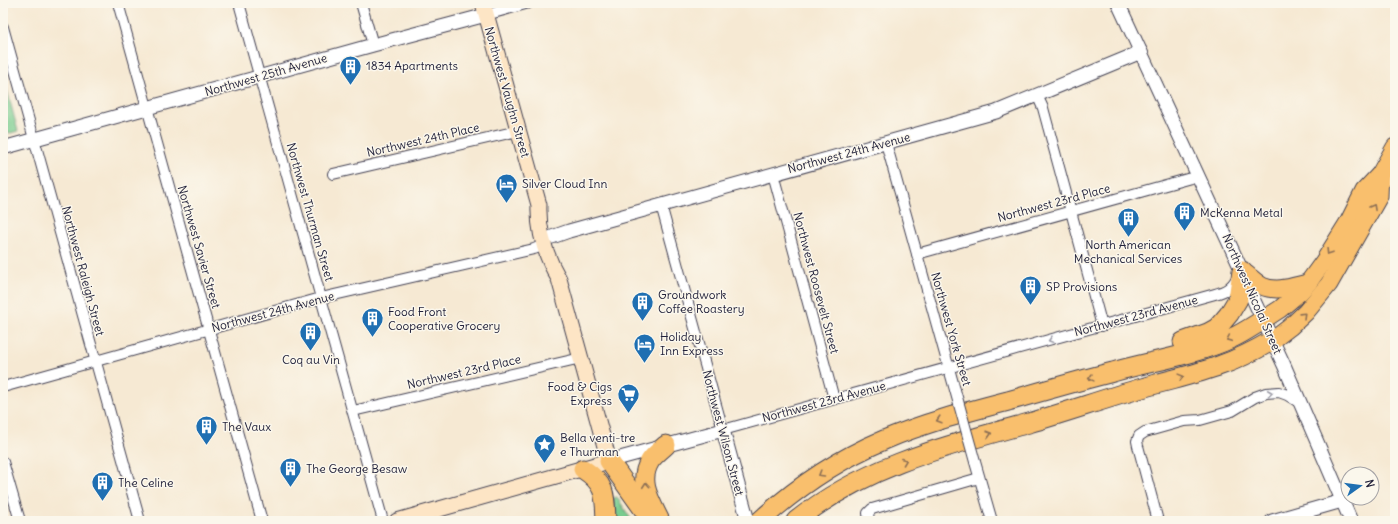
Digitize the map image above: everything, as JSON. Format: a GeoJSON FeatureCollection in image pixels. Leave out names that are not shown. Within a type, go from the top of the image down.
{"type":"FeatureCollection","features":[{"type":"Feature","properties":{"kind":"highway"},"geometry":{"type":"LineString","coordinates":[[760,521],[814,478],[883,440],[935,422],[1112,372],[1216,345],[1232,338],[1263,320],[1280,309],[1300,292],[1308,282],[1324,261],[1349,221],[1364,191],[1380,174],[1395,148]]}},
{"type":"Feature","properties":{"kind":"highway"},"geometry":{"type":"LineString","coordinates":[[796,521],[845,487],[915,456],[938,448],[1053,416],[1143,387],[1207,370],[1233,360],[1273,340],[1306,312],[1328,284],[1378,196],[1380,174]]}},
{"type":"Feature","properties":{"kind":"highway"},"geometry":{"type":"LineString","coordinates":[[1242,270],[1262,286],[1268,288],[1283,289],[1308,282]]}},
{"type":"Feature","properties":{"kind":"highway"},"geometry":{"type":"LineString","coordinates":[[1112,372],[1132,358],[1196,338],[1217,328],[1229,314],[1238,299],[1242,270]]}},
{"type":"Feature","properties":{"kind":"highway"},"geometry":{"type":"LineString","coordinates":[[660,521],[645,490],[644,480],[650,462],[666,445]]}},
{"type":"Feature","properties":{"kind":"highway"},"geometry":{"type":"LineString","coordinates":[[608,461],[611,480],[613,521]]}},
{"type":"Feature","properties":{"kind":"highway"},"geometry":{"type":"LineString","coordinates":[[608,461],[652,521]]}},
{"type":"Feature","properties":{"kind":"highway"},"geometry":{"type":"LineString","coordinates":[[583,469],[599,482],[605,501],[606,521]]}},
{"type":"Feature","properties":{"kind":"main road","name":"Northwest Vaughn Street"},"geometry":{"type":"LineString","coordinates":[[484,9],[539,205],[538,221],[558,258],[558,279],[581,358],[608,461]]}},
{"type":"Feature","properties":{"kind":"main road","name":"Northwest 23rd Avenue"},"geometry":{"type":"LineString","coordinates":[[397,521],[608,461]]}},
{"type":"Feature","properties":{"kind":"street","name":"Northwest Savier Street"},"geometry":{"type":"LineString","coordinates":[[118,3],[262,521]]}},
{"type":"Feature","properties":{"kind":"street","name":"Northwest Thurman Street"},"geometry":{"type":"LineString","coordinates":[[239,3],[383,521]]}},
{"type":"Feature","properties":{"kind":"street"},"geometry":{"type":"LineString","coordinates":[[361,3],[373,45]]}},
{"type":"Feature","properties":{"kind":"street","name":"Northwest 25th Avenue"},"geometry":{"type":"LineString","coordinates":[[3,148],[260,78],[373,45],[484,9],[530,3]]}},
{"type":"Feature","properties":{"kind":"street","name":"Northwest Nicolai Street"},"geometry":{"type":"LineString","coordinates":[[1118,3],[1242,270],[1340,497]]}},
{"type":"Feature","properties":{"kind":"street","name":"Northwest Raleigh Street"},"geometry":{"type":"LineString","coordinates":[[3,27],[140,521]]}},
{"type":"Feature","properties":{"kind":"street","name":"Northwest 24th Avenue"},"geometry":{"type":"LineString","coordinates":[[3,387],[321,298],[534,249],[548,241],[661,205],[996,112],[1140,52]]}},
{"type":"Feature","properties":{"kind":"street"},"geometry":{"type":"LineString","coordinates":[[1037,94],[1043,108],[1102,326]]}},
{"type":"Feature","properties":{"kind":"street","name":"Northwest 24th Place"},"geometry":{"type":"LineString","coordinates":[[333,174],[518,131]]}},
{"type":"Feature","properties":{"kind":"street","name":"Northwest York Street"},"geometry":{"type":"LineString","coordinates":[[886,143],[992,521]]}},
{"type":"Feature","properties":{"kind":"street","name":"Northwest Roosevelt Street"},"geometry":{"type":"LineString","coordinates":[[773,174],[834,399]]}},
{"type":"Feature","properties":{"kind":"street"},"geometry":{"type":"LineString","coordinates":[[1380,174],[1395,182]]}},
{"type":"Feature","properties":{"kind":"street","name":"Northwest 23rd Place"},"geometry":{"type":"LineString","coordinates":[[917,254],[1198,176]]}},
{"type":"Feature","properties":{"kind":"street","name":"Northwest Wilson Street"},"geometry":{"type":"LineString","coordinates":[[661,205],[748,521]]}},
{"type":"Feature","properties":{"kind":"street","name":"Northwest 23rd Avenue"},"geometry":{"type":"LineString","coordinates":[[608,461],[1223,292],[1233,286],[1242,270]]}},
{"type":"Feature","properties":{"kind":"street","name":"Northwest 23rd Place"},"geometry":{"type":"LineString","coordinates":[[353,411],[581,358]]}},
{"type":"Feature","properties":{"kind":"street"},"geometry":{"type":"LineString","coordinates":[[1158,521],[1138,446],[1138,436],[1145,432],[1184,421],[1200,420],[1232,411],[1241,407],[1255,397],[1266,393],[1279,392],[1300,403]]}},
{"type":"Feature","properties":{"kind":"street"},"geometry":{"type":"LineString","coordinates":[[3,462],[20,521]]}},
{"type":"Feature","properties":{"kind":"street"},"geometry":{"type":"LineString","coordinates":[[869,517],[872,509],[979,478]]}},
{"type":"Feature","properties":{"kind":"street"},"geometry":{"type":"LineString","coordinates":[[1272,521],[1340,503]]}},
{"type":"Feature","properties":{"kind":"street","name":"Northwest Nicolai Street"},"geometry":{"type":"LineString","coordinates":[[1344,506],[1350,521]]}},
{"type":"Feature","properties":{"kind":"green space"},"geometry":{"type":"Polygon","coordinates":[[[3,75],[18,131],[3,135],[3,75]]]}},
{"type":"Feature","properties":{"kind":"green space"},"geometry":{"type":"Polygon","coordinates":[[[617,497],[632,521],[615,521],[613,498],[617,497]]]}},
{"type":"Feature","properties":{"kind":"place","name":"1834 Apartments"},"geometry":{"type":"Point","coordinates":[351,86]}},
{"type":"Feature","properties":{"kind":"place","name":"Silver Cloud Inn"},"geometry":{"type":"Point","coordinates":[507,204]}},
{"type":"Feature","properties":{"kind":"place","name":"McKenna Metal"},"geometry":{"type":"Point","coordinates":[1185,232]}},
{"type":"Feature","properties":{"kind":"place","name":"North American Mechanical Services"},"geometry":{"type":"Point","coordinates":[1128,238]}},
{"type":"Feature","properties":{"kind":"place","name":"SP Provisions"},"geometry":{"type":"Point","coordinates":[1031,306]}},
{"type":"Feature","properties":{"kind":"place","name":"Groundwork Coffee Roastery"},"geometry":{"type":"Point","coordinates":[643,322]}},
{"type":"Feature","properties":{"kind":"place","name":"Food Front Cooperative Grocery"},"geometry":{"type":"Point","coordinates":[372,338]}},
{"type":"Feature","properties":{"kind":"place","name":"Coq au Vin"},"geometry":{"type":"Point","coordinates":[311,352]}},
{"type":"Feature","properties":{"kind":"place","name":"Holiday Inn Express"},"geometry":{"type":"Point","coordinates":[644,364]}},
{"type":"Feature","properties":{"kind":"place","name":"Food & Cigs Express"},"geometry":{"type":"Point","coordinates":[628,414]}},
{"type":"Feature","properties":{"kind":"place","name":"The Vaux"},"geometry":{"type":"Point","coordinates":[207,446]}},
{"type":"Feature","properties":{"kind":"place","name":"Bella venti-tre e Thurman"},"geometry":{"type":"Point","coordinates":[544,464]}},
{"type":"Feature","properties":{"kind":"place","name":"The George Besaw"},"geometry":{"type":"Point","coordinates":[291,488]}},
{"type":"Feature","properties":{"kind":"place","name":"The Celine"},"geometry":{"type":"Point","coordinates":[103,502]}}]}
